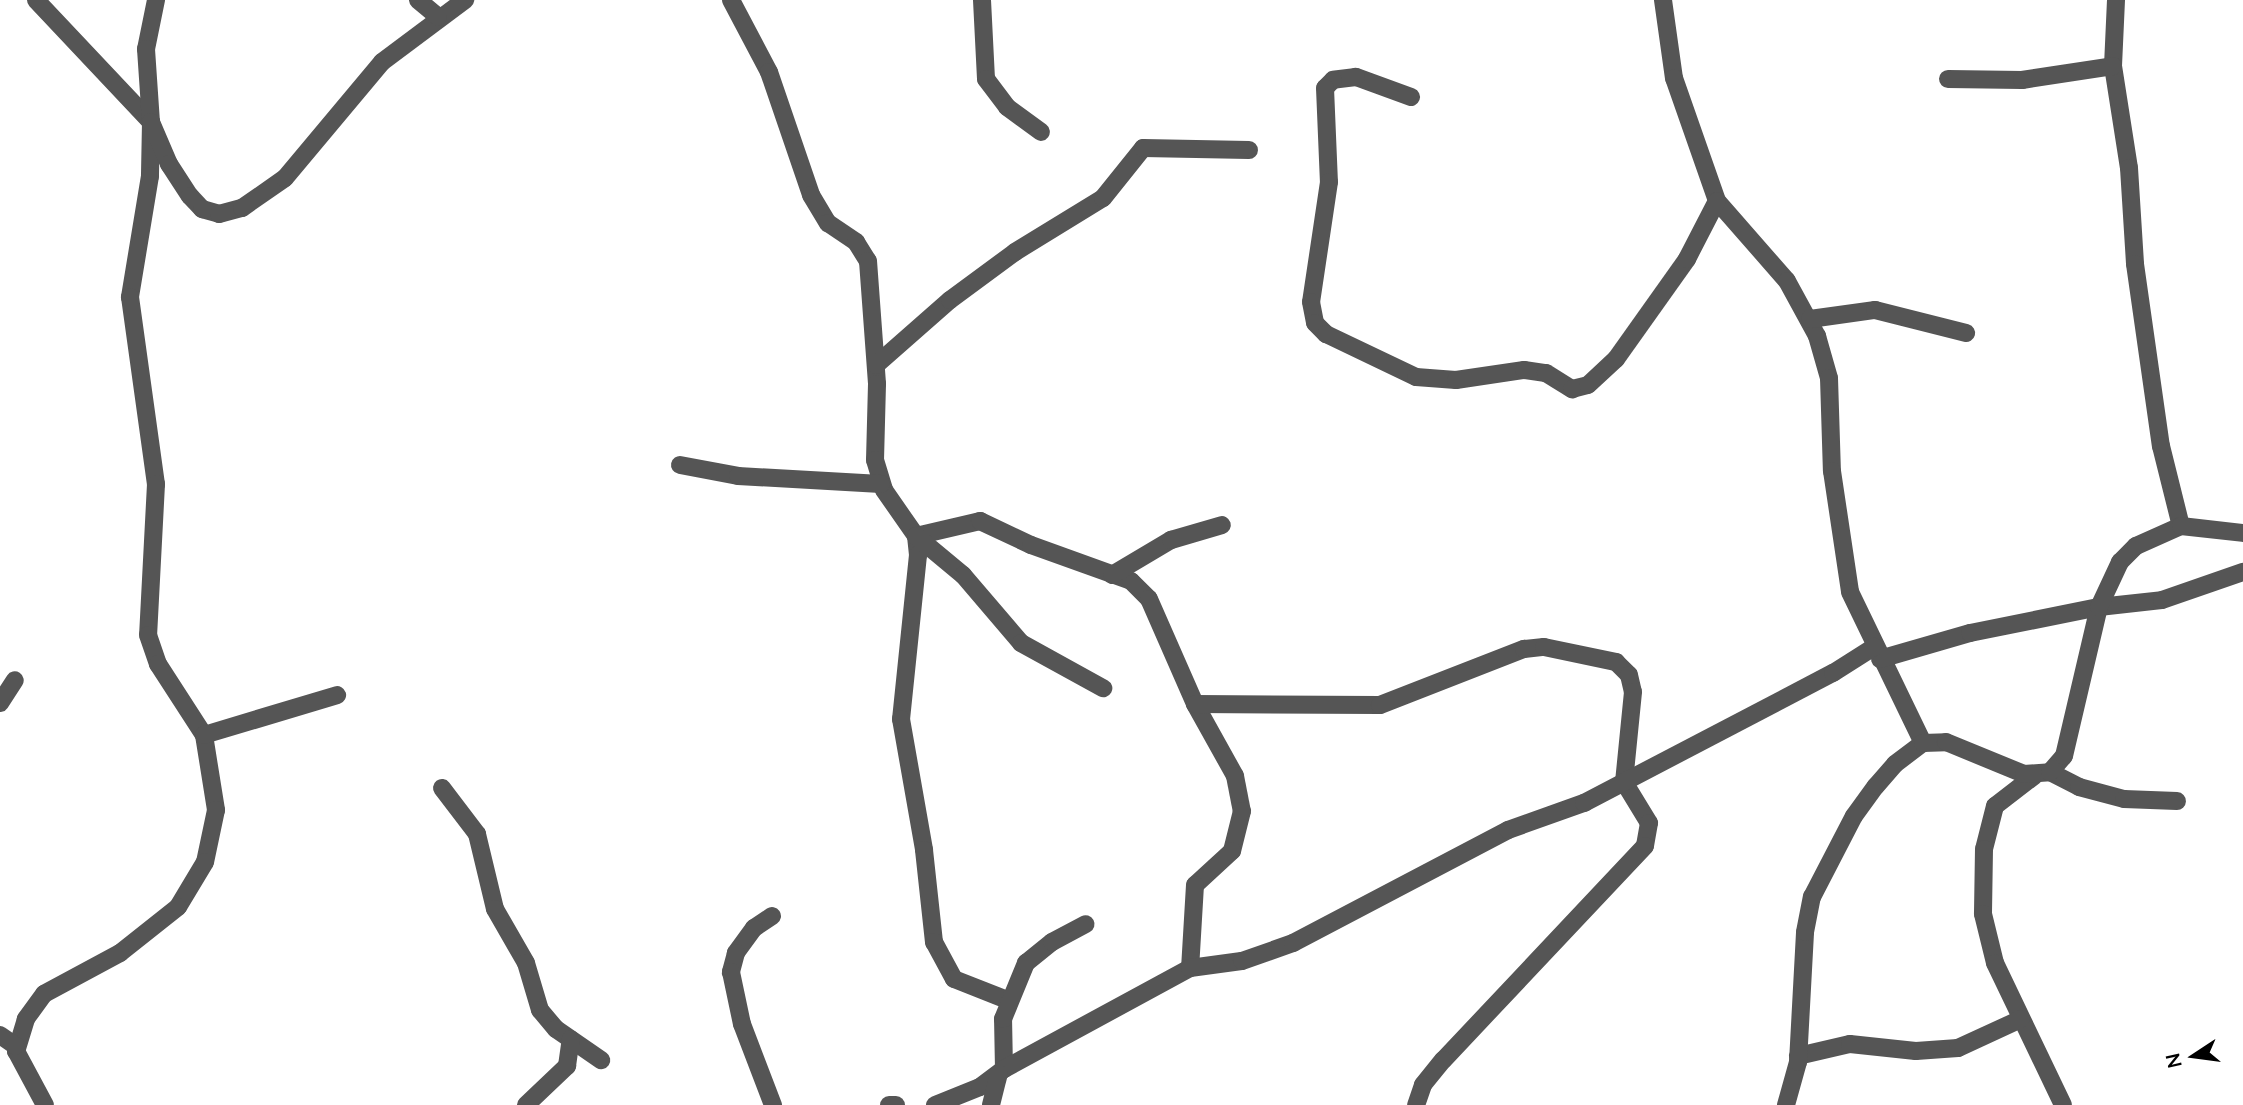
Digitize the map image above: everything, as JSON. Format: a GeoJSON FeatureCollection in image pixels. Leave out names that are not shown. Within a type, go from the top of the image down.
{"type":"FeatureCollection","features":[{"type":"Feature","properties":{"kind":"street"},"geometry":{"type":"LineString","coordinates":[[36,0],[151,122],[169,164],[202,209],[219,214],[242,208],[285,178],[382,62],[465,0]]}},
{"type":"Feature","properties":{"kind":"street"},"geometry":{"type":"LineString","coordinates":[[45,1105],[20,1063],[16,1045],[26,1019],[44,994],[148,934],[178,907],[196,878],[210,847],[216,810],[204,735],[158,664],[147,623],[156,484],[130,297],[150,176],[151,122],[146,49],[156,0]]}},
{"type":"Feature","properties":{"kind":"street"},"geometry":{"type":"LineString","coordinates":[[418,0],[438,18]]}},
{"type":"Feature","properties":{"kind":"street"},"geometry":{"type":"LineString","coordinates":[[731,0],[769,72],[811,195],[828,223],[856,242],[868,261],[876,365],[875,460],[881,484],[916,537],[955,567],[1021,643],[1103,688]]}},
{"type":"Feature","properties":{"kind":"street"},"geometry":{"type":"LineString","coordinates":[[982,0],[986,79],[1007,107],[1041,132]]}},
{"type":"Feature","properties":{"kind":"street"},"geometry":{"type":"LineString","coordinates":[[1663,0],[1674,78],[1717,201],[1787,281],[1810,319],[1829,378],[1832,471],[1846,576],[1877,653],[1923,743]]}},
{"type":"Feature","properties":{"kind":"street"},"geometry":{"type":"LineString","coordinates":[[2116,0],[2113,66],[2159,435],[2181,526]]}},
{"type":"Feature","properties":{"kind":"street"},"geometry":{"type":"LineString","coordinates":[[1948,79],[2022,80],[2113,66]]}},
{"type":"Feature","properties":{"kind":"street"},"geometry":{"type":"LineString","coordinates":[[1411,97],[1360,77],[1333,80],[1325,88],[1329,182],[1311,302],[1315,323],[1326,334],[1416,377],[1456,380],[1524,370],[1546,373],[1572,389],[1588,385],[1616,359],[1687,259],[1717,201]]}},
{"type":"Feature","properties":{"kind":"street"},"geometry":{"type":"LineString","coordinates":[[876,365],[950,300],[1015,252],[1103,198],[1139,150],[1155,145],[1249,150]]}},
{"type":"Feature","properties":{"kind":"street"},"geometry":{"type":"LineString","coordinates":[[1810,319],[1875,310],[1966,333]]}},
{"type":"Feature","properties":{"kind":"street"},"geometry":{"type":"LineString","coordinates":[[680,465],[738,477],[881,484]]}},
{"type":"Feature","properties":{"kind":"street"},"geometry":{"type":"LineString","coordinates":[[916,537],[979,521],[1131,581],[1149,599],[1195,704],[1235,776],[1242,811],[1232,850],[1195,885],[1190,968]]}},
{"type":"Feature","properties":{"kind":"street"},"geometry":{"type":"LineString","coordinates":[[1112,575],[1171,540],[1222,525]]}},
{"type":"Feature","properties":{"kind":"street"},"geometry":{"type":"LineString","coordinates":[[2063,1105],[1995,963],[1983,914],[1984,849],[1994,806],[2064,756],[2099,607],[2120,562],[2136,546],[2181,526],[2243,533]]}},
{"type":"Feature","properties":{"kind":"street"},"geometry":{"type":"LineString","coordinates":[[916,537],[918,568],[901,719],[924,850],[934,942],[954,979],[1007,1000]]}},
{"type":"Feature","properties":{"kind":"street"},"geometry":{"type":"LineString","coordinates":[[935,1105],[965,1096],[1001,1071],[1190,968],[1242,961],[1293,943],[1508,830],[1584,803],[1833,673],[1877,653],[2099,607],[2162,600],[2243,572]]}},
{"type":"Feature","properties":{"kind":"street"},"geometry":{"type":"LineString","coordinates":[[1195,704],[1373,706],[1524,649],[1595,655],[1616,662],[1629,675],[1633,692],[1624,782],[1649,823],[1645,846],[1443,1060],[1423,1085],[1416,1105]]}},
{"type":"Feature","properties":{"kind":"street"},"geometry":{"type":"LineString","coordinates":[[0,703],[15,680]]}},
{"type":"Feature","properties":{"kind":"street"},"geometry":{"type":"LineString","coordinates":[[204,735],[337,695]]}},
{"type":"Feature","properties":{"kind":"street"},"geometry":{"type":"LineString","coordinates":[[1786,1105],[1798,1056],[1805,932],[1812,897],[1862,806],[1895,764],[1923,743],[1946,742],[1995,765],[2042,774],[2124,799],[2177,801]]}},
{"type":"Feature","properties":{"kind":"street"},"geometry":{"type":"LineString","coordinates":[[442,788],[477,834],[495,909],[526,964],[540,1010],[571,1039],[601,1060]]}},
{"type":"Feature","properties":{"kind":"street"},"geometry":{"type":"LineString","coordinates":[[772,916],[754,928],[736,953],[731,972],[742,1024],[774,1105]]}},
{"type":"Feature","properties":{"kind":"street"},"geometry":{"type":"LineString","coordinates":[[991,1105],[1001,1071],[1000,1033],[1007,1000],[1026,963],[1086,924]]}},
{"type":"Feature","properties":{"kind":"street"},"geometry":{"type":"LineString","coordinates":[[1798,1056],[1850,1044],[1916,1051],[1958,1048],[2021,1019]]}},
{"type":"Feature","properties":{"kind":"street"},"geometry":{"type":"LineString","coordinates":[[0,1035],[16,1045]]}},
{"type":"Feature","properties":{"kind":"street"},"geometry":{"type":"LineString","coordinates":[[526,1105],[567,1066],[571,1039]]}},
{"type":"Feature","properties":{"kind":"street"},"geometry":{"type":"LineString","coordinates":[[889,1105],[896,1105]]}}]}
